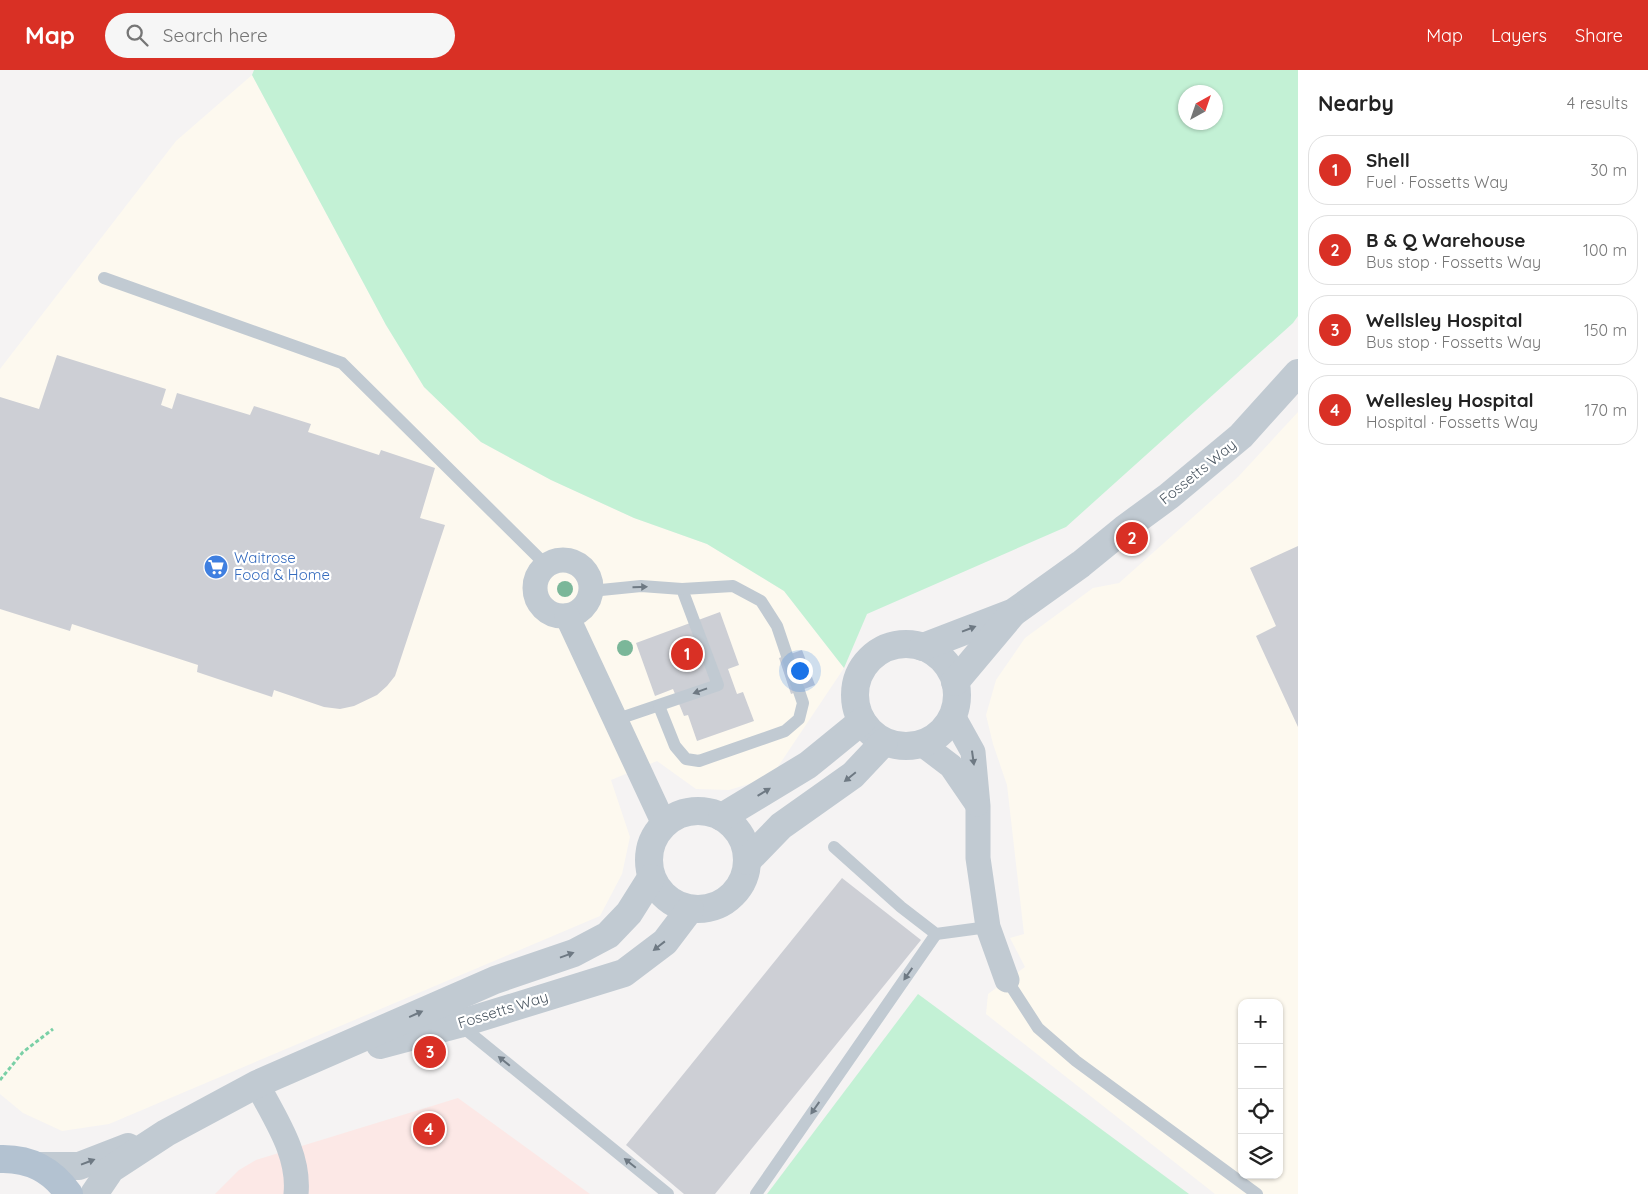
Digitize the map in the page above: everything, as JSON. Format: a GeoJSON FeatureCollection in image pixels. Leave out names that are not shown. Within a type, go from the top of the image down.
{"type":"FeatureCollection","features":[{"type":"Feature","properties":{"kind":"main road"},"geometry":{"type":"LineString","coordinates":[[1,1158],[23,1160],[40,1166],[56,1178],[69,1194]]}},
{"type":"Feature","properties":{"kind":"street","name":"Fossetts Way"},"geometry":{"type":"LineString","coordinates":[[955,682],[1014,612],[1081,564],[1184,484],[1241,436],[1298,374]]}},
{"type":"Feature","properties":{"kind":"street"},"geometry":{"type":"LineString","coordinates":[[564,559],[573,561],[587,573],[591,581],[589,600],[576,613],[568,616],[551,614],[538,603],[535,595],[536,579],[546,564],[564,559]]}},
{"type":"Feature","properties":{"kind":"street","name":"Fossetts Way"},"geometry":{"type":"LineString","coordinates":[[884,742],[873,734],[862,721],[855,704],[855,689],[860,672],[866,663],[888,647],[906,644],[923,647],[1014,612]]}},
{"type":"Feature","properties":{"kind":"street"},"geometry":{"type":"LineString","coordinates":[[568,616],[664,824]]}},
{"type":"Feature","properties":{"kind":"street"},"geometry":{"type":"LineString","coordinates":[[747,861],[781,826],[853,775],[884,742],[901,747],[922,744],[938,736],[953,716],[957,698],[955,682],[948,665],[935,653],[923,647]]}},
{"type":"Feature","properties":{"kind":"street"},"geometry":{"type":"LineString","coordinates":[[953,716],[973,752],[978,806],[978,858],[988,927],[1007,980]]}},
{"type":"Feature","properties":{"kind":"street"},"geometry":{"type":"LineString","coordinates":[[722,817],[808,765],[862,721]]}},
{"type":"Feature","properties":{"kind":"street"},"geometry":{"type":"LineString","coordinates":[[922,744],[951,766],[978,806]]}},
{"type":"Feature","properties":{"kind":"street"},"geometry":{"type":"LineString","coordinates":[[692,811],[707,812],[722,817],[736,828],[744,844],[747,861],[744,878],[735,892],[722,903],[706,909],[690,909],[673,903],[660,892],[651,878],[648,858],[653,840],[664,824],[677,815],[692,811]]}},
{"type":"Feature","properties":{"kind":"street","name":"Fossetts Way"},"geometry":{"type":"LineString","coordinates":[[94,1194],[111,1169],[166,1133],[257,1084],[495,980],[574,953],[608,935],[629,913],[651,878]]}},
{"type":"Feature","properties":{"kind":"street","name":"Fossetts Way"},"geometry":{"type":"LineString","coordinates":[[291,1069],[458,1024],[624,973],[665,942],[690,909]]}},
{"type":"Feature","properties":{"kind":"street"},"geometry":{"type":"LineString","coordinates":[[257,1084],[288,1145],[295,1167],[296,1194]]}},
{"type":"Feature","properties":{"kind":"street","name":"Fossetts Way"},"geometry":{"type":"LineString","coordinates":[[40,1166],[79,1166],[166,1133]]}},
{"type":"Feature","properties":{"kind":"lane"},"geometry":{"type":"LineString","coordinates":[[104,278],[342,363],[546,564]]}},
{"type":"Feature","properties":{"kind":"lane"},"geometry":{"type":"LineString","coordinates":[[591,590],[641,586],[682,589],[733,586],[761,601],[777,626],[804,703],[799,719],[785,732],[699,761],[686,759],[675,746],[658,706]]}},
{"type":"Feature","properties":{"kind":"lane"},"geometry":{"type":"LineString","coordinates":[[615,720],[718,685],[682,589]]}},
{"type":"Feature","properties":{"kind":"lane"},"geometry":{"type":"LineString","coordinates":[[834,847],[901,907],[936,934],[988,927]]}},
{"type":"Feature","properties":{"kind":"lane"},"geometry":{"type":"LineString","coordinates":[[756,1194],[936,934]]}},
{"type":"Feature","properties":{"kind":"lane"},"geometry":{"type":"LineString","coordinates":[[1007,980],[1038,1028],[1076,1061],[1257,1194]]}},
{"type":"Feature","properties":{"kind":"lane"},"geometry":{"type":"LineString","coordinates":[[458,1024],[668,1194]]}},
{"type":"Feature","properties":{"kind":"path"},"geometry":{"type":"LineString","coordinates":[[0,1080],[23,1052],[53,1029]]}},
{"type":"Feature","properties":{"kind":"shaded area"},"geometry":{"type":"Polygon","coordinates":[[[252,75],[386,325],[424,387],[481,442],[551,480],[634,518],[707,544],[784,591],[844,668],[771,777],[729,790],[696,789],[657,761],[611,780],[630,837],[622,874],[600,916],[109,1124],[62,1131],[23,1113],[0,1094],[0,369],[176,141],[252,75]]]}},
{"type":"Feature","properties":{"kind":"shaded area"},"geometry":{"type":"Polygon","coordinates":[[[1298,412],[1298,1194],[1215,1194],[986,1014],[988,994],[1025,967],[1010,938],[1024,934],[1007,785],[993,744],[986,715],[996,680],[1025,638],[1093,588],[1119,583],[1238,477],[1298,412]]]}},
{"type":"Feature","properties":{"kind":"shaded area"},"geometry":{"type":"Polygon","coordinates":[[[458,1098],[590,1194],[215,1194],[239,1170],[256,1160],[458,1098]]]}},
{"type":"Feature","properties":{"kind":"green space"},"geometry":{"type":"Polygon","coordinates":[[[254,70],[1298,70],[1298,316],[1293,323],[1066,527],[867,614],[844,668],[784,591],[707,544],[634,518],[551,480],[481,442],[424,387],[386,325],[252,75],[254,70]]]}},
{"type":"Feature","properties":{"kind":"green space"},"geometry":{"type":"Polygon","coordinates":[[[918,994],[1189,1194],[767,1194],[918,994]]]}},
{"type":"Feature","properties":{"kind":"building","name":"Waitrose Food & Home"},"geometry":{"type":"Polygon","coordinates":[[[57,355],[166,389],[161,405],[172,409],[177,393],[250,415],[254,406],[311,424],[308,432],[379,455],[381,450],[435,468],[420,518],[445,525],[395,676],[387,686],[377,695],[354,706],[340,709],[324,707],[274,690],[272,697],[197,672],[198,665],[72,624],[70,631],[0,609],[0,397],[39,409],[57,355]]]}},
{"type":"Feature","properties":{"kind":"building"},"geometry":{"type":"Polygon","coordinates":[[[1298,546],[1298,727],[1256,636],[1276,626],[1250,568],[1298,546]]]}},
{"type":"Feature","properties":{"kind":"building"},"geometry":{"type":"Polygon","coordinates":[[[720,612],[739,665],[728,669],[737,694],[743,692],[754,721],[697,741],[688,715],[684,716],[673,689],[655,696],[636,643],[720,612]]]}},
{"type":"Feature","properties":{"kind":"building"},"geometry":{"type":"Polygon","coordinates":[[[802,650],[815,685],[791,694],[779,658],[802,650]]]}},
{"type":"Feature","properties":{"kind":"building"},"geometry":{"type":"Polygon","coordinates":[[[842,878],[921,940],[715,1194],[684,1194],[626,1145],[842,878]]]}},
{"type":"Feature","properties":{"kind":"place","name":"B & Q Warehouse"},"geometry":{"type":"Point","coordinates":[1132,538]}},
{"type":"Feature","properties":{"kind":"place","name":"Waitrose Food & Home"},"geometry":{"type":"Point","coordinates":[216,567]}},
{"type":"Feature","properties":{"kind":"place","name":"Shell"},"geometry":{"type":"Point","coordinates":[687,654]}},
{"type":"Feature","properties":{"kind":"place","name":"Wellsley Hospital"},"geometry":{"type":"Point","coordinates":[430,1052]}},
{"type":"Feature","properties":{"kind":"place","name":"Wellesley Hospital"},"geometry":{"type":"Point","coordinates":[429,1129]}}]}
